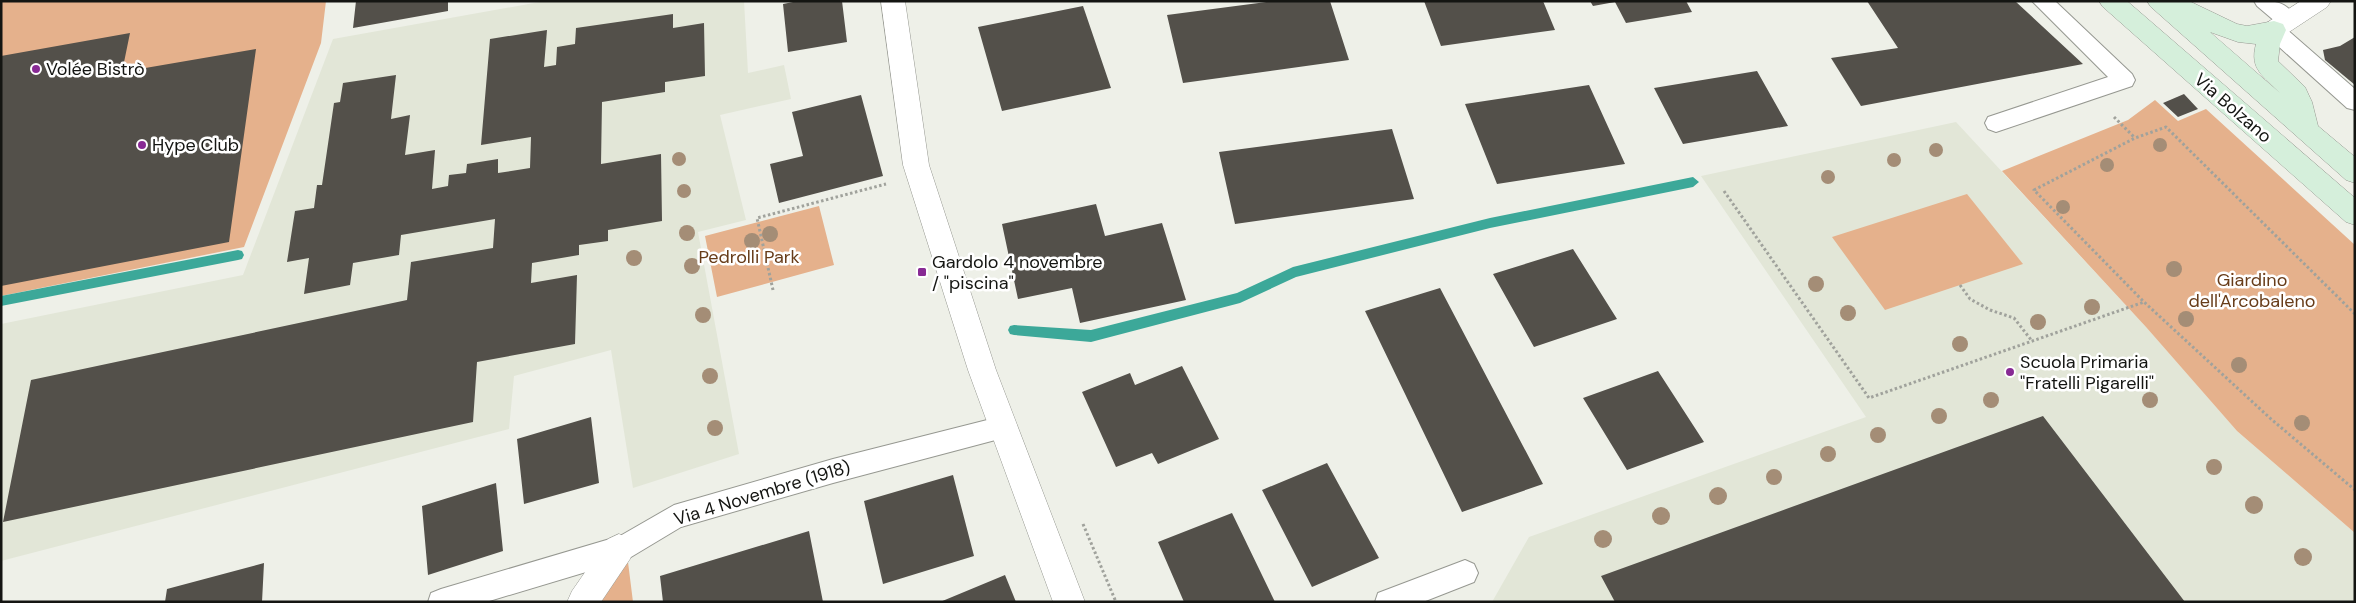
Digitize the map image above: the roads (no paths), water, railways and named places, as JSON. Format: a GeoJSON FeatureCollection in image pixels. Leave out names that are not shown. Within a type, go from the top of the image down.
{"type":"FeatureCollection","features":[{"type":"Feature","properties":{"kind":"main road","name":"Via Bolzano"},"geometry":{"type":"LineString","coordinates":[[2111,1],[2355,214]]}},
{"type":"Feature","properties":{"kind":"main road","name":"Via Bolzano"},"geometry":{"type":"LineString","coordinates":[[2161,3],[2355,174]]}},
{"type":"Feature","properties":{"kind":"main road"},"geometry":{"type":"LineString","coordinates":[[2161,3],[2190,9],[2221,27],[2247,35],[2281,26]]}},
{"type":"Feature","properties":{"kind":"main road"},"geometry":{"type":"LineString","coordinates":[[2281,26],[2264,50],[2266,64],[2297,95],[2307,131]]}},
{"type":"Feature","properties":{"kind":"street"},"geometry":{"type":"LineString","coordinates":[[893,1],[916,165],[982,370],[1069,602]]}},
{"type":"Feature","properties":{"kind":"street"},"geometry":{"type":"LineString","coordinates":[[2281,26],[2319,1]]}},
{"type":"Feature","properties":{"kind":"street"},"geometry":{"type":"LineString","coordinates":[[583,602],[620,549]]}},
{"type":"Feature","properties":{"kind":"lane"},"geometry":{"type":"LineString","coordinates":[[1996,123],[2124,80],[2042,1]]}},
{"type":"Feature","properties":{"kind":"lane"},"geometry":{"type":"LineString","coordinates":[[2264,1],[2281,26],[2355,102]]}},
{"type":"Feature","properties":{"kind":"lane","name":"Via 4 Novembre (1918)"},"geometry":{"type":"LineString","coordinates":[[442,602],[620,549],[674,517],[833,471],[1003,427]]}},
{"type":"Feature","properties":{"kind":"lane"},"geometry":{"type":"LineString","coordinates":[[1388,602],[1465,573]]}},
{"type":"Feature","properties":{"kind":"waterway"},"geometry":{"type":"LineString","coordinates":[[1014,330],[1091,336],[1240,298],[1293,272],[1490,223],[1693,182]]}},
{"type":"Feature","properties":{"kind":"waterway"},"geometry":{"type":"LineString","coordinates":[[1,301],[238,255]]}},
{"type":"Feature","properties":{"kind":"place","name":"Volée Bistrò"},"geometry":{"type":"Point","coordinates":[36,69]}},
{"type":"Feature","properties":{"kind":"place","name":"Hype Club"},"geometry":{"type":"Point","coordinates":[142,145]}},
{"type":"Feature","properties":{"kind":"place","name":"Gardolo 4 novembre / \"piscina\""},"geometry":{"type":"Point","coordinates":[922,272]}},
{"type":"Feature","properties":{"kind":"place","name":"Scuola Primaria \"Fratelli Pigarelli\""},"geometry":{"type":"Point","coordinates":[2010,372]}},
{"type":"Feature","properties":{"kind":"park label","name":"Pedrolli Park"},"geometry":{"type":"Point","coordinates":[749,257]}},
{"type":"Feature","properties":{"kind":"park label","name":"Giardino dell'Arcobaleno"},"geometry":{"type":"Point","coordinates":[2252,290]}}]}
